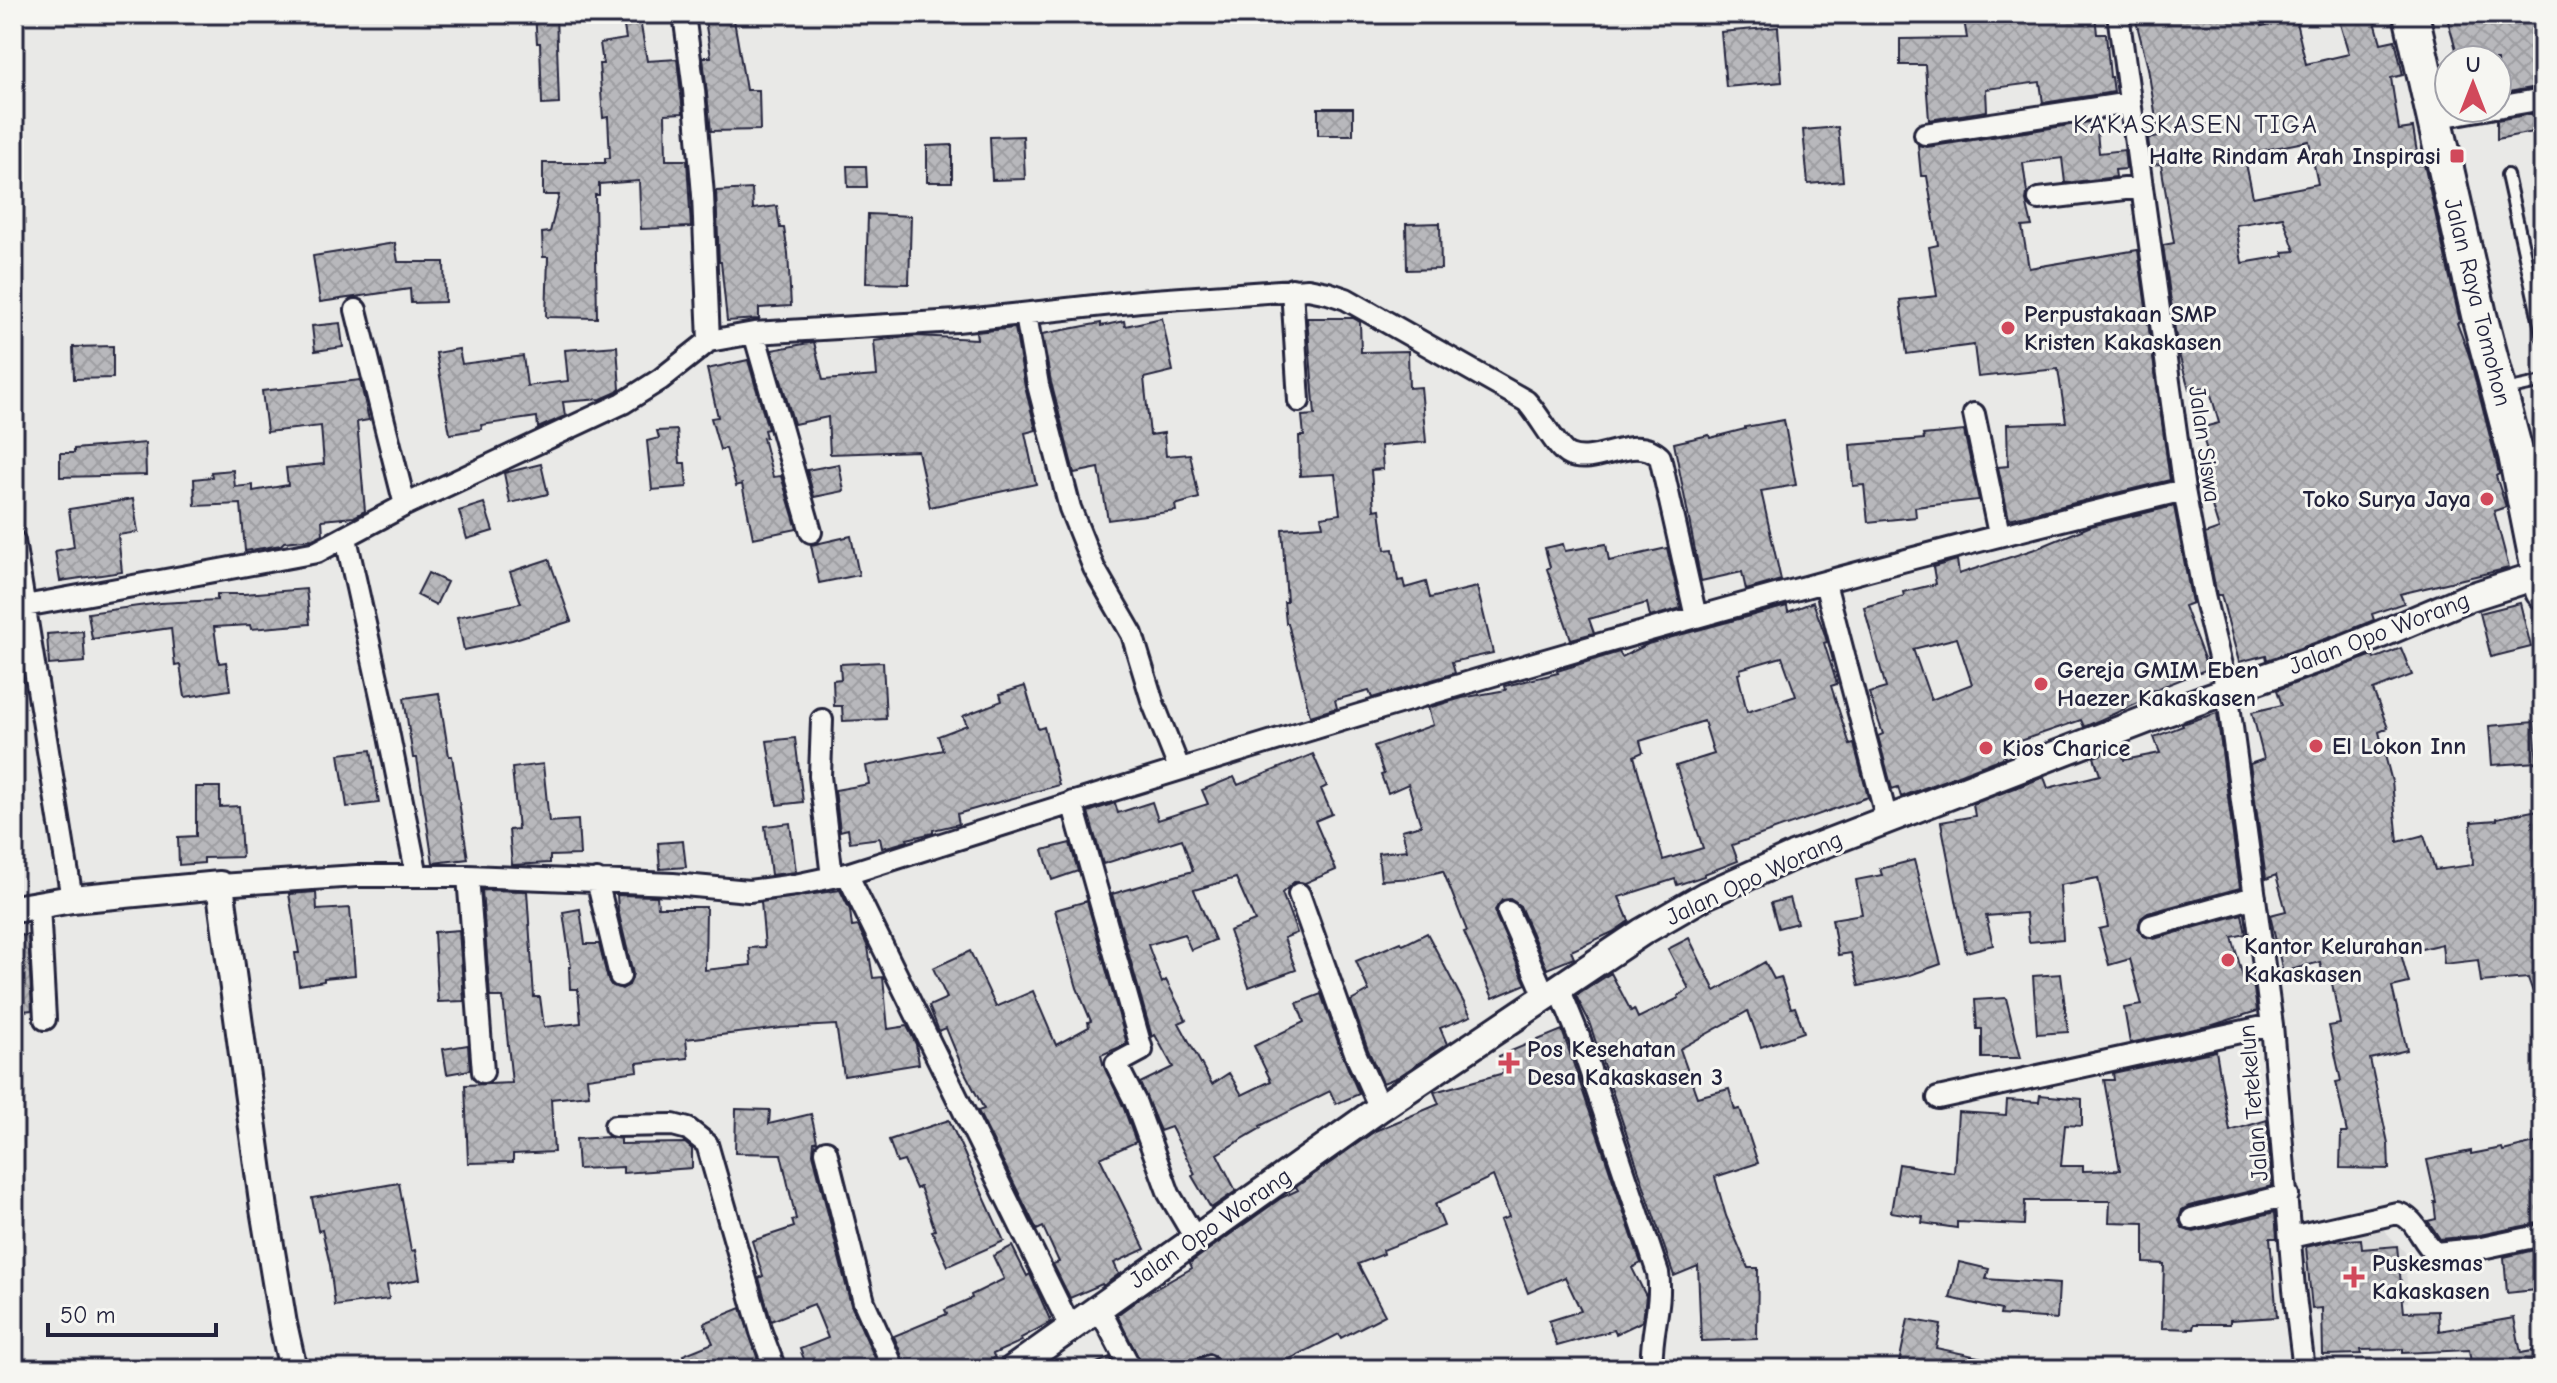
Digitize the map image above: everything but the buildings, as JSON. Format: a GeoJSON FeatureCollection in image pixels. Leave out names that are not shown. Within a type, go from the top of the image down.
{"type":"FeatureCollection","features":[{"type":"Feature","properties":{"kind":"highway","name":"Jalan Raya Tomohon"},"geometry":{"type":"LineString","coordinates":[[2411,14],[2433,113]]}},
{"type":"Feature","properties":{"kind":"highway","name":"Jalan Raya Tomohon"},"geometry":{"type":"LineString","coordinates":[[2435,124],[2479,315],[2537,540],[2541,583]]}},
{"type":"Feature","properties":{"kind":"street"},"geometry":{"type":"LineString","coordinates":[[684,14],[703,195],[709,341]]}},
{"type":"Feature","properties":{"kind":"street","name":"Jalan Siswa"},"geometry":{"type":"LineString","coordinates":[[2118,14],[2184,490],[2204,596],[2227,690]]}},
{"type":"Feature","properties":{"kind":"street"},"geometry":{"type":"LineString","coordinates":[[2513,104],[2543,99]]}},
{"type":"Feature","properties":{"kind":"street"},"geometry":{"type":"LineString","coordinates":[[1925,134],[2130,103]]}},
{"type":"Feature","properties":{"kind":"street"},"geometry":{"type":"LineString","coordinates":[[2039,199],[2142,187]]}},
{"type":"Feature","properties":{"kind":"street"},"geometry":{"type":"LineString","coordinates":[[1292,289],[1299,401]]}},
{"type":"Feature","properties":{"kind":"street"},"geometry":{"type":"LineString","coordinates":[[19,607],[317,552],[405,505],[623,403],[661,379],[709,341],[754,333],[1026,315],[1140,301],[1292,289],[1328,293],[1346,299],[1526,401],[1538,413],[1560,449],[1570,456],[1641,447],[1653,450],[1660,457],[1696,617]]}},
{"type":"Feature","properties":{"kind":"street"},"geometry":{"type":"LineString","coordinates":[[356,310],[405,505]]}},
{"type":"Feature","properties":{"kind":"street"},"geometry":{"type":"LineString","coordinates":[[1026,315],[1038,385],[1070,508],[1094,568],[1132,634],[1153,703],[1179,768]]}},
{"type":"Feature","properties":{"kind":"street"},"geometry":{"type":"LineString","coordinates":[[754,333],[811,532]]}},
{"type":"Feature","properties":{"kind":"street"},"geometry":{"type":"LineString","coordinates":[[1974,414],[1999,534]]}},
{"type":"Feature","properties":{"kind":"street"},"geometry":{"type":"LineString","coordinates":[[45,1019],[26,907],[72,899],[220,885],[357,876],[597,880],[749,891],[795,885],[840,876],[1179,768],[1696,617],[1999,534],[2184,490]]}},
{"type":"Feature","properties":{"kind":"street"},"geometry":{"type":"LineString","coordinates":[[346,538],[417,876]]}},
{"type":"Feature","properties":{"kind":"street"},"geometry":{"type":"LineString","coordinates":[[14,541],[19,607],[72,899]]}},
{"type":"Feature","properties":{"kind":"street"},"geometry":{"type":"LineString","coordinates":[[1825,583],[1887,820]]}},
{"type":"Feature","properties":{"kind":"street","name":"Jalan Opo Worang"},"geometry":{"type":"LineString","coordinates":[[1013,1369],[1380,1108],[1674,912],[1706,895],[1793,856],[2227,690],[2348,648],[2467,598],[2541,583]]}},
{"type":"Feature","properties":{"kind":"street","name":"Jalan Tetekelun"},"geometry":{"type":"LineString","coordinates":[[2227,690],[2272,1025],[2294,1289],[2304,1369]]}},
{"type":"Feature","properties":{"kind":"street"},"geometry":{"type":"LineString","coordinates":[[822,720],[820,776],[840,876],[1070,1327]]}},
{"type":"Feature","properties":{"kind":"street"},"geometry":{"type":"LineString","coordinates":[[1072,802],[1142,1050],[1116,1064],[1135,1101],[1169,1194],[1195,1238]]}},
{"type":"Feature","properties":{"kind":"street"},"geometry":{"type":"LineString","coordinates":[[468,876],[483,1072]]}},
{"type":"Feature","properties":{"kind":"street"},"geometry":{"type":"LineString","coordinates":[[597,880],[620,976]]}},
{"type":"Feature","properties":{"kind":"street"},"geometry":{"type":"LineString","coordinates":[[220,885],[264,1209],[293,1369]]}},
{"type":"Feature","properties":{"kind":"street"},"geometry":{"type":"LineString","coordinates":[[1299,894],[1356,1055],[1380,1108]]}},
{"type":"Feature","properties":{"kind":"street"},"geometry":{"type":"LineString","coordinates":[[2151,926],[2255,897]]}},
{"type":"Feature","properties":{"kind":"street"},"geometry":{"type":"LineString","coordinates":[[1508,912],[1579,1037],[1658,1273],[1660,1302],[1652,1343],[1652,1369]]}},
{"type":"Feature","properties":{"kind":"street"},"geometry":{"type":"LineString","coordinates":[[1938,1098],[2272,1025]]}},
{"type":"Feature","properties":{"kind":"street"},"geometry":{"type":"LineString","coordinates":[[615,1126],[673,1125],[688,1129],[707,1144],[757,1318],[775,1369]]}},
{"type":"Feature","properties":{"kind":"street"},"geometry":{"type":"LineString","coordinates":[[826,1151],[864,1302],[894,1369]]}},
{"type":"Feature","properties":{"kind":"street"},"geometry":{"type":"LineString","coordinates":[[2192,1219],[2288,1195]]}},
{"type":"Feature","properties":{"kind":"street"},"geometry":{"type":"LineString","coordinates":[[2291,1237],[2397,1213],[2405,1215],[2415,1225],[2426,1246],[2435,1253],[2477,1249],[2543,1235]]}},
{"type":"Feature","properties":{"kind":"street"},"geometry":{"type":"LineString","coordinates":[[1099,1308],[1131,1369]]}},
{"type":"Feature","properties":{"kind":"lane"},"geometry":{"type":"LineString","coordinates":[[2507,175],[2543,338]]}},
{"type":"Feature","properties":{"kind":"lane"},"geometry":{"type":"LineString","coordinates":[[2500,392],[2543,382]]}},
{"type":"Feature","properties":{"kind":"lane"},"geometry":{"type":"LineString","coordinates":[[1191,1369],[1209,1361]]}},
{"type":"Feature","properties":{"kind":"shaded area","name":"Puskesmas Kakaskasen"},"geometry":{"type":"Polygon","coordinates":[[[2382,1228],[2405,1252],[2408,1302],[2304,1313],[2299,1241],[2382,1228]]]}},
{"type":"Feature","properties":{"kind":"shaded area"},"geometry":{"type":"Polygon","coordinates":[[[16,1338],[35,1369],[14,1369],[16,1338]]]}},
{"type":"Feature","properties":{"kind":"place","name":"Halte Rindam Arah Inspirasi"},"geometry":{"type":"Point","coordinates":[2457,156]}},
{"type":"Feature","properties":{"kind":"place","name":"Perpustakaan SMP Kristen Kakaskasen"},"geometry":{"type":"Point","coordinates":[2008,328]}},
{"type":"Feature","properties":{"kind":"place","name":"Toko Surya Jaya"},"geometry":{"type":"Point","coordinates":[2487,499]}},
{"type":"Feature","properties":{"kind":"place","name":"Gereja GMIM Eben Haezer Kakaskasen"},"geometry":{"type":"Point","coordinates":[2041,684]}},
{"type":"Feature","properties":{"kind":"place","name":"El Lokon Inn"},"geometry":{"type":"Point","coordinates":[2316,746]}},
{"type":"Feature","properties":{"kind":"place","name":"Kios Charice"},"geometry":{"type":"Point","coordinates":[1986,748]}},
{"type":"Feature","properties":{"kind":"place","name":"Kantor Kelurahan Kakaskasen"},"geometry":{"type":"Point","coordinates":[2228,960]}},
{"type":"Feature","properties":{"kind":"place","name":"Pos Kesehatan Desa Kakaskasen 3"},"geometry":{"type":"Point","coordinates":[1509,1063]}},
{"type":"Feature","properties":{"kind":"place","name":"Puskesmas Kakaskasen"},"geometry":{"type":"Point","coordinates":[2354,1277]}},
{"type":"Feature","properties":{"kind":"district","name":"KAKASKASEN TIGA"},"geometry":{"type":"Point","coordinates":[2196,124]}}]}
